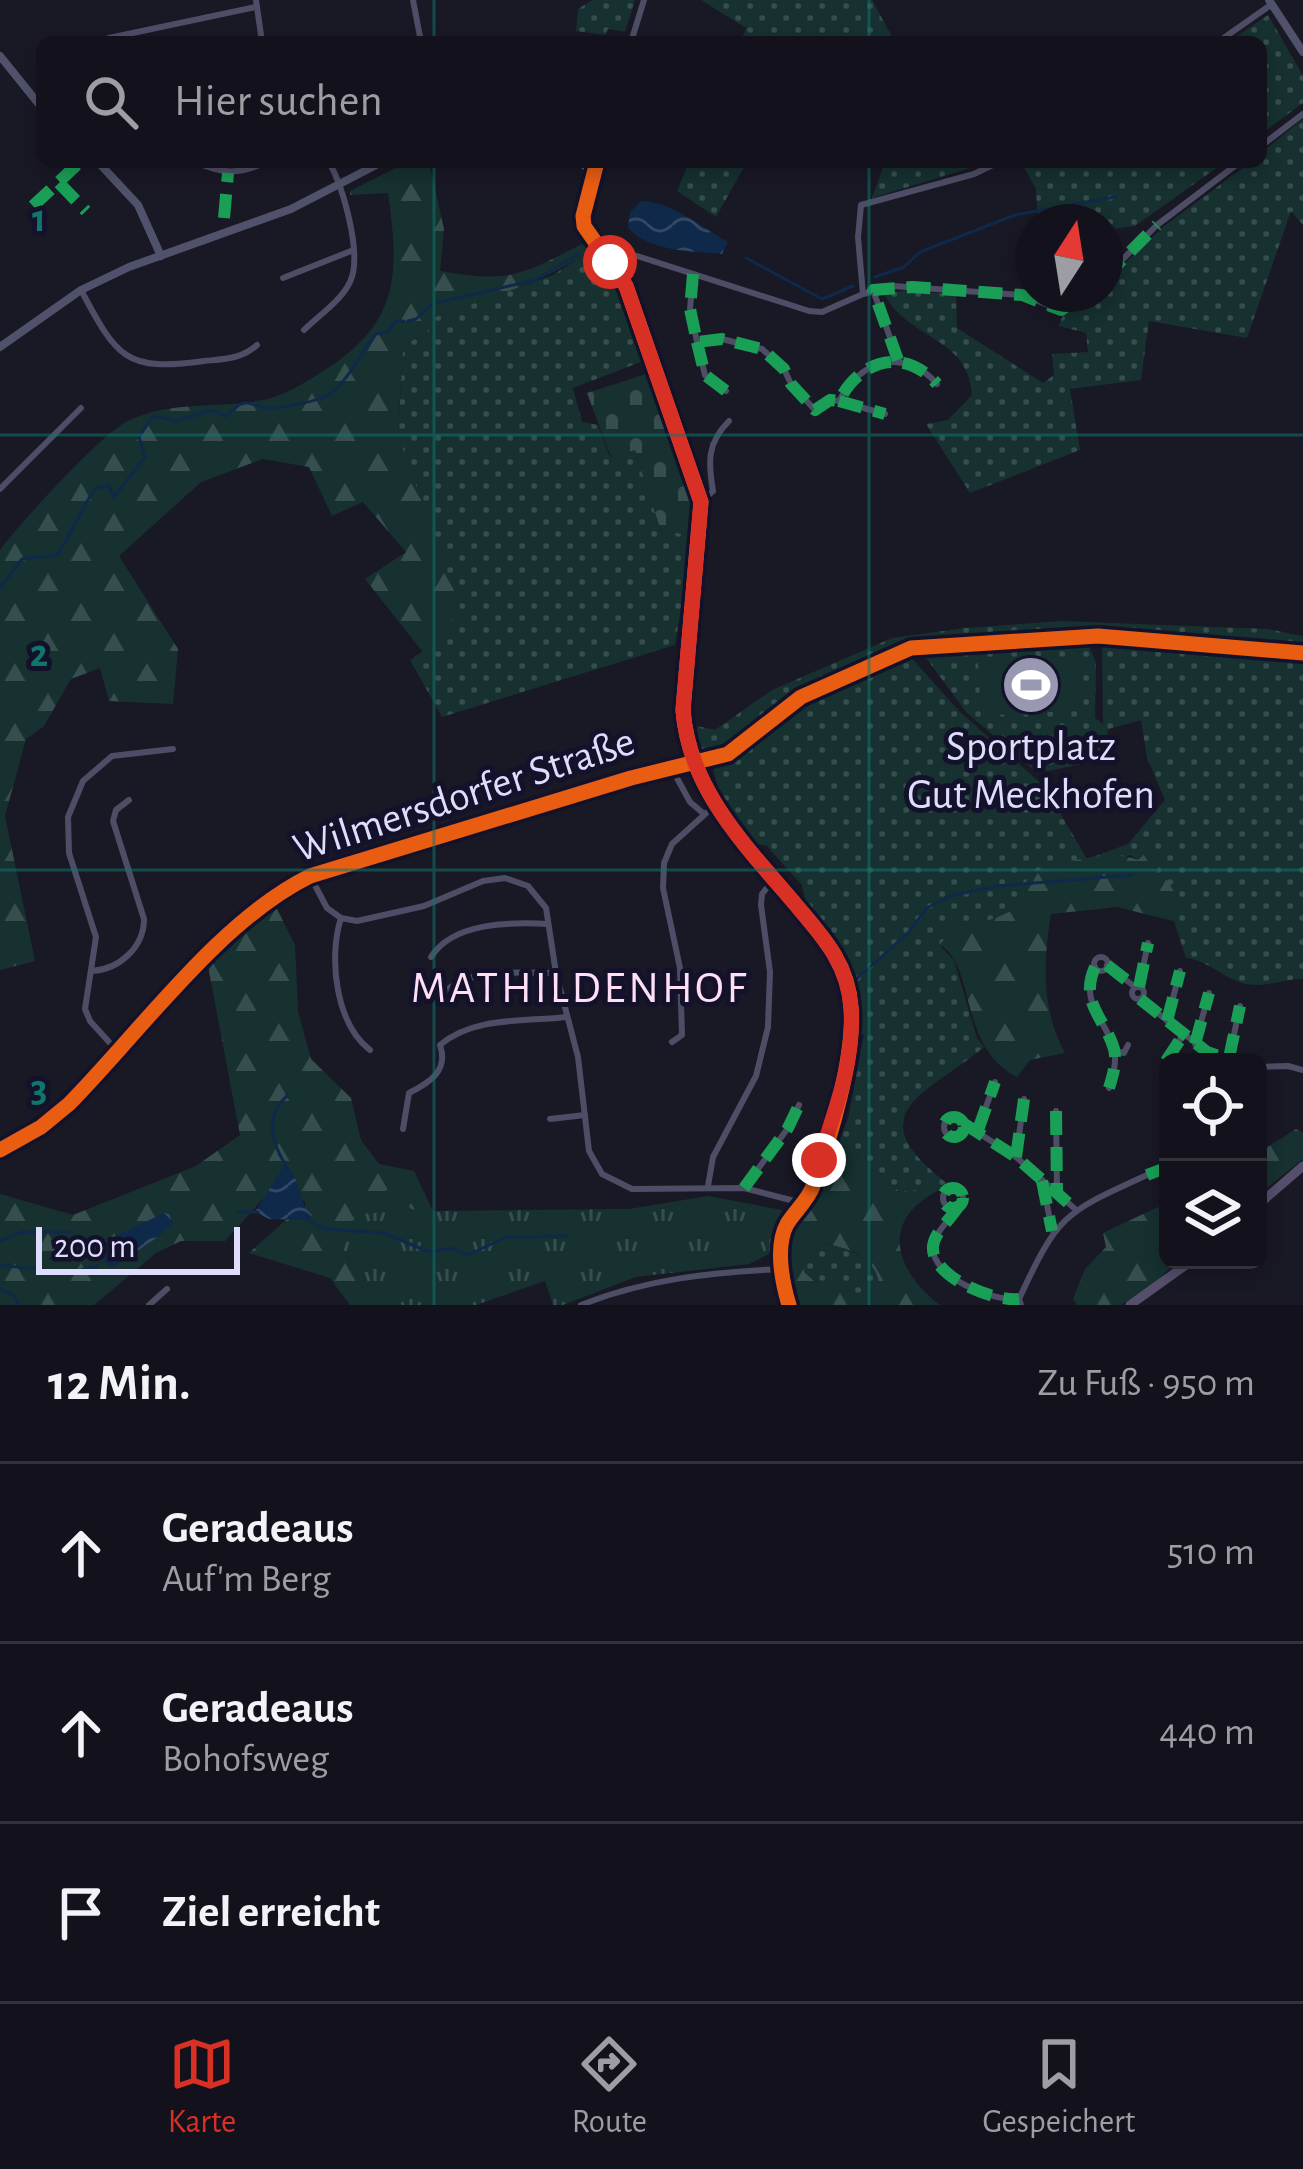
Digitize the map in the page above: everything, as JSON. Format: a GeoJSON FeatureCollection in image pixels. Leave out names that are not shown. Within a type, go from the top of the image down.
{"type":"FeatureCollection","features":[{"type":"Feature","properties":{"kind":"main road"},"geometry":{"type":"LineString","coordinates":[[1267,1196],[1303,1166]]}},
{"type":"Feature","properties":{"kind":"main road"},"geometry":{"type":"LineString","coordinates":[[1130,1305],[1180,1269]]}},
{"type":"Feature","properties":{"kind":"street"},"geometry":{"type":"LineString","coordinates":[[413,0],[420,36]]}},
{"type":"Feature","properties":{"kind":"street"},"geometry":{"type":"LineString","coordinates":[[633,36],[644,0]]}},
{"type":"Feature","properties":{"kind":"street"},"geometry":{"type":"LineString","coordinates":[[1225,36],[1270,2],[1303,52]]}},
{"type":"Feature","properties":{"kind":"street"},"geometry":{"type":"LineString","coordinates":[[118,36],[256,3],[261,36]]}},
{"type":"Feature","properties":{"kind":"street"},"geometry":{"type":"LineString","coordinates":[[0,56],[36,101]]}},
{"type":"Feature","properties":{"kind":"street"},"geometry":{"type":"LineString","coordinates":[[1267,141],[1303,114]]}},
{"type":"Feature","properties":{"kind":"street"},"geometry":{"type":"LineString","coordinates":[[104,168],[138,205],[161,256]]}},
{"type":"Feature","properties":{"kind":"street"},"geometry":{"type":"LineString","coordinates":[[213,168],[243,173],[253,168]]}},
{"type":"Feature","properties":{"kind":"street"},"geometry":{"type":"LineString","coordinates":[[304,330],[350,284],[351,251],[340,184],[332,168]]}},
{"type":"Feature","properties":{"kind":"street"},"geometry":{"type":"LineString","coordinates":[[0,347],[81,290],[290,208],[371,168]]}},
{"type":"Feature","properties":{"kind":"street"},"geometry":{"type":"LineString","coordinates":[[595,168],[583,220],[591,240],[626,286],[701,502],[683,710],[685,737],[714,806],[838,956],[851,1008],[850,1053],[835,1117],[814,1184],[783,1234],[786,1303]]}},
{"type":"Feature","properties":{"kind":"street"},"geometry":{"type":"LineString","coordinates":[[863,294],[858,237],[861,205],[986,168]]}},
{"type":"Feature","properties":{"kind":"street"},"geometry":{"type":"LineString","coordinates":[[1123,259],[1156,225],[1232,168]]}},
{"type":"Feature","properties":{"kind":"street"},"geometry":{"type":"LineString","coordinates":[[283,278],[351,251]]}},
{"type":"Feature","properties":{"kind":"street"},"geometry":{"type":"LineString","coordinates":[[610,262],[616,257],[638,256],[821,312],[873,290],[912,287],[1015,294]]}},
{"type":"Feature","properties":{"kind":"street"},"geometry":{"type":"LineString","coordinates":[[693,274],[690,309],[705,375],[726,391]]}},
{"type":"Feature","properties":{"kind":"street"},"geometry":{"type":"LineString","coordinates":[[81,290],[119,350],[143,365],[244,356],[257,345]]}},
{"type":"Feature","properties":{"kind":"street"},"geometry":{"type":"LineString","coordinates":[[873,290],[898,360]]}},
{"type":"Feature","properties":{"kind":"street"},"geometry":{"type":"LineString","coordinates":[[698,342],[722,339],[763,349],[784,369],[809,407],[820,409],[826,402],[839,401],[885,414]]}},
{"type":"Feature","properties":{"kind":"street"},"geometry":{"type":"LineString","coordinates":[[839,401],[865,369],[898,360],[937,384]]}},
{"type":"Feature","properties":{"kind":"street"},"geometry":{"type":"LineString","coordinates":[[0,489],[82,408]]}},
{"type":"Feature","properties":{"kind":"street"},"geometry":{"type":"LineString","coordinates":[[701,502],[713,491],[712,443],[730,421]]}},
{"type":"Feature","properties":{"kind":"street"},"geometry":{"type":"LineString","coordinates":[[693,761],[728,754],[801,697],[911,648],[1098,636],[1303,653]]}},
{"type":"Feature","properties":{"kind":"street"},"geometry":{"type":"LineString","coordinates":[[118,1053],[85,1009],[94,928],[68,844],[71,804],[88,775],[112,756],[173,749]]}},
{"type":"Feature","properties":{"kind":"street","name":"Wilmersdorfer Straße"},"geometry":{"type":"LineString","coordinates":[[0,1150],[69,1104],[231,932],[273,896],[310,876],[693,761]]}},
{"type":"Feature","properties":{"kind":"street"},"geometry":{"type":"LineString","coordinates":[[670,767],[690,802],[704,814]]}},
{"type":"Feature","properties":{"kind":"street"},"geometry":{"type":"LineString","coordinates":[[92,971],[107,968],[130,953],[143,933],[144,919],[113,821],[116,810],[128,800]]}},
{"type":"Feature","properties":{"kind":"street"},"geometry":{"type":"LineString","coordinates":[[672,1042],[682,1035],[682,990],[663,888],[664,863],[672,844],[714,806]]}},
{"type":"Feature","properties":{"kind":"street"},"geometry":{"type":"LineString","coordinates":[[310,876],[322,901],[341,918],[366,921],[483,880],[505,878],[522,883],[537,893],[546,908],[556,973],[580,1068],[593,1160],[616,1184],[641,1190],[744,1188],[802,1203]]}},
{"type":"Feature","properties":{"kind":"street"},"geometry":{"type":"LineString","coordinates":[[708,1186],[713,1157],[756,1076],[768,1027],[771,980],[760,905],[774,879]]}},
{"type":"Feature","properties":{"kind":"street"},"geometry":{"type":"LineString","coordinates":[[341,918],[337,937],[341,1001],[348,1026],[370,1050]]}},
{"type":"Feature","properties":{"kind":"street"},"geometry":{"type":"LineString","coordinates":[[430,957],[438,945],[478,928],[548,924]]}},
{"type":"Feature","properties":{"kind":"street"},"geometry":{"type":"LineString","coordinates":[[1137,987],[1148,943]]}},
{"type":"Feature","properties":{"kind":"street"},"geometry":{"type":"LineString","coordinates":[[1109,1088],[1113,1048],[1089,1001],[1095,967],[1103,970],[1107,965],[1144,992],[1140,999],[1195,1044],[1216,1053]]}},
{"type":"Feature","properties":{"kind":"street"},"geometry":{"type":"LineString","coordinates":[[1167,1021],[1180,970]]}},
{"type":"Feature","properties":{"kind":"street"},"geometry":{"type":"LineString","coordinates":[[439,998],[454,984],[482,976],[556,973]]}},
{"type":"Feature","properties":{"kind":"street"},"geometry":{"type":"LineString","coordinates":[[1195,1044],[1209,993]]}},
{"type":"Feature","properties":{"kind":"street"},"geometry":{"type":"LineString","coordinates":[[1234,1053],[1240,1006]]}},
{"type":"Feature","properties":{"kind":"street"},"geometry":{"type":"LineString","coordinates":[[403,1129],[410,1093],[436,1076],[442,1063],[440,1046],[454,1034],[505,1022],[567,1017]]}},
{"type":"Feature","properties":{"kind":"street"},"geometry":{"type":"LineString","coordinates":[[1172,1053],[1184,1035]]}},
{"type":"Feature","properties":{"kind":"street"},"geometry":{"type":"LineString","coordinates":[[1267,1067],[1303,1070]]}},
{"type":"Feature","properties":{"kind":"street"},"geometry":{"type":"LineString","coordinates":[[978,1130],[995,1082]]}},
{"type":"Feature","properties":{"kind":"street"},"geometry":{"type":"LineString","coordinates":[[1016,1157],[1024,1099]]}},
{"type":"Feature","properties":{"kind":"street"},"geometry":{"type":"LineString","coordinates":[[744,1188],[799,1106]]}},
{"type":"Feature","properties":{"kind":"street"},"geometry":{"type":"LineString","coordinates":[[1056,1111],[1057,1191]]}},
{"type":"Feature","properties":{"kind":"street"},"geometry":{"type":"LineString","coordinates":[[550,1119],[585,1115]]}},
{"type":"Feature","properties":{"kind":"street"},"geometry":{"type":"LineString","coordinates":[[963,1123],[1016,1157],[1075,1209]]}},
{"type":"Feature","properties":{"kind":"street"},"geometry":{"type":"LineString","coordinates":[[960,1204],[934,1242],[941,1267],[984,1296],[1020,1302],[1052,1231],[1075,1209],[1147,1175]]}},
{"type":"Feature","properties":{"kind":"street"},"geometry":{"type":"LineString","coordinates":[[1042,1181],[1052,1231]]}},
{"type":"Feature","properties":{"kind":"street"},"geometry":{"type":"LineString","coordinates":[[581,1305],[674,1278],[782,1269]]}},
{"type":"Feature","properties":{"kind":"street"},"geometry":{"type":"LineString","coordinates":[[149,1305],[167,1289]]}},
{"type":"Feature","properties":{"kind":"green space"},"geometry":{"type":"Polygon","coordinates":[[[592,0],[635,0],[625,32],[576,31],[578,9],[592,0]]]}},
{"type":"Feature","properties":{"kind":"green space"},"geometry":{"type":"Polygon","coordinates":[[[701,0],[872,0],[892,36],[743,36],[746,28],[701,0]]]}},
{"type":"Feature","properties":{"kind":"green space"},"geometry":{"type":"Polygon","coordinates":[[[1268,15],[1303,76],[1303,103],[1267,130],[1267,36],[1237,36],[1268,15]]]}},
{"type":"Feature","properties":{"kind":"green space"},"geometry":{"type":"Polygon","coordinates":[[[1303,119],[1303,225],[1291,211],[1247,338],[1149,321],[1141,380],[1070,389],[1080,450],[970,493],[926,424],[948,420],[972,395],[968,376],[950,350],[909,322],[884,294],[907,290],[956,295],[957,328],[1043,383],[1054,375],[1052,354],[1088,352],[1086,333],[1059,326],[1067,312],[1123,312],[1123,265],[1163,227],[1243,168],[1267,168],[1267,148],[1303,119]]]}},
{"type":"Feature","properties":{"kind":"green space"},"geometry":{"type":"Polygon","coordinates":[[[395,168],[430,168],[444,229],[440,271],[500,276],[528,270],[582,244],[590,251],[532,282],[432,318],[427,333],[403,345],[398,435],[461,610],[422,651],[365,579],[406,552],[363,502],[332,516],[309,467],[263,459],[201,482],[119,556],[178,649],[173,704],[109,701],[100,668],[71,679],[44,726],[26,739],[5,816],[35,961],[0,970],[0,550],[81,460],[128,421],[161,410],[271,398],[352,350],[382,312],[394,246],[388,193],[350,195],[395,168]]]}},
{"type":"Feature","properties":{"kind":"green space"},"geometry":{"type":"Polygon","coordinates":[[[687,168],[744,168],[716,217],[677,191],[687,168]]]}},
{"type":"Feature","properties":{"kind":"green space"},"geometry":{"type":"Polygon","coordinates":[[[883,168],[970,168],[872,198],[883,168]]]}},
{"type":"Feature","properties":{"kind":"green space"},"geometry":{"type":"Polygon","coordinates":[[[1024,168],[1217,168],[1135,226],[1123,228],[1123,204],[1037,204],[1036,189],[1024,168]]]}},
{"type":"Feature","properties":{"kind":"green space"},"geometry":{"type":"Polygon","coordinates":[[[590,251],[619,287],[646,360],[573,388],[582,422],[598,425],[610,457],[635,449],[661,531],[693,535],[675,645],[442,717],[410,660],[423,651],[398,435],[403,345],[427,333],[432,318],[553,275],[590,251]]]}},
{"type":"Feature","properties":{"kind":"green space"},"geometry":{"type":"Polygon","coordinates":[[[652,372],[693,493],[693,535],[661,531],[635,450],[611,457],[587,393],[652,372]]]}},
{"type":"Feature","properties":{"kind":"green space"},"geometry":{"type":"Polygon","coordinates":[[[1061,621],[1268,629],[1303,636],[1303,648],[1185,636],[1063,633],[911,644],[778,703],[751,730],[720,749],[697,753],[697,726],[715,730],[772,690],[892,638],[1061,621]]]}},
{"type":"Feature","properties":{"kind":"green space"},"geometry":{"type":"Polygon","coordinates":[[[1102,639],[1303,657],[1303,979],[1250,985],[1186,958],[1174,921],[1169,920],[1177,896],[1130,855],[995,919],[953,927],[940,946],[954,960],[977,1038],[984,1047],[923,1093],[903,1122],[906,1139],[920,1160],[948,1184],[900,1193],[838,1143],[848,1119],[864,1034],[857,1038],[855,1005],[841,950],[805,900],[802,885],[766,845],[753,844],[722,802],[713,768],[746,752],[808,699],[908,654],[959,711],[1044,786],[1087,859],[1128,844],[1165,800],[1147,758],[1141,720],[1109,729],[1097,761],[1037,773],[966,712],[921,651],[1087,641],[1096,663],[1095,718],[1103,724],[1102,639]]]}},
{"type":"Feature","properties":{"kind":"green space","name":"Sportplatz Gut Meckhofen"},"geometry":{"type":"Polygon","coordinates":[[[1080,656],[1084,710],[981,716],[978,661],[1080,656]]]}},
{"type":"Feature","properties":{"kind":"green space"},"geometry":{"type":"Polygon","coordinates":[[[1151,848],[1160,855],[1157,874],[1177,896],[1169,920],[1117,907],[1051,914],[1046,985],[1065,1053],[1030,1060],[1017,1077],[985,1046],[959,970],[940,945],[953,927],[994,919],[1022,906],[1028,873],[1098,856],[1138,860],[1151,848]]]}},
{"type":"Feature","properties":{"kind":"green space"},"geometry":{"type":"Polygon","coordinates":[[[275,905],[295,945],[298,1011],[311,1059],[351,1098],[361,1140],[379,1164],[414,1171],[433,1211],[394,1213],[344,1254],[365,1277],[361,1305],[350,1305],[330,1278],[249,1253],[305,1209],[305,1202],[276,1178],[271,1190],[225,1241],[181,1241],[156,1253],[94,1305],[0,1305],[0,1194],[73,1215],[196,1166],[240,1135],[208,966],[275,905]]]}},
{"type":"Feature","properties":{"kind":"green space"},"geometry":{"type":"Polygon","coordinates":[[[1296,1129],[1303,1133],[1303,1159],[1267,1188],[1267,1161],[1267,1147],[1296,1129]]]}},
{"type":"Feature","properties":{"kind":"green space"},"geometry":{"type":"Polygon","coordinates":[[[838,1143],[900,1193],[948,1184],[909,1213],[900,1241],[908,1269],[940,1305],[799,1305],[789,1273],[788,1237],[827,1175],[838,1143]],[[825,1243],[799,1259],[817,1283],[841,1283],[860,1298],[879,1284],[867,1260],[825,1243]]]}},
{"type":"Feature","properties":{"kind":"green space"},"geometry":{"type":"Polygon","coordinates":[[[391,1184],[411,1209],[433,1211],[629,1209],[708,1196],[782,1210],[771,1253],[749,1264],[636,1277],[563,1305],[553,1305],[545,1281],[476,1305],[361,1305],[365,1277],[344,1254],[339,1227],[368,1213],[392,1212],[378,1202],[391,1184]]]}},
{"type":"Feature","properties":{"kind":"green space"},"geometry":{"type":"Polygon","coordinates":[[[1159,1208],[1159,1269],[1169,1269],[1121,1305],[1077,1305],[1073,1299],[1085,1269],[1106,1247],[1103,1233],[1159,1208]]]}},
{"type":"Feature","properties":{"kind":"green space"},"geometry":{"type":"Polygon","coordinates":[[[825,1243],[867,1260],[879,1284],[860,1298],[841,1283],[818,1283],[798,1259],[825,1243]]]}},
{"type":"Feature","properties":{"kind":"water"},"geometry":{"type":"Polygon","coordinates":[[[641,201],[675,210],[728,242],[722,254],[672,249],[637,236],[628,228],[630,212],[641,201]]]}},
{"type":"Feature","properties":{"kind":"water"},"geometry":{"type":"Polygon","coordinates":[[[285,1164],[312,1215],[310,1220],[269,1219],[255,1212],[285,1164]]]}},
{"type":"Feature","properties":{"kind":"water"},"geometry":{"type":"Polygon","coordinates":[[[164,1213],[173,1223],[110,1268],[104,1261],[105,1241],[164,1213]]]}},
{"type":"Feature","properties":{"kind":"waterway"},"geometry":{"type":"LineString","coordinates":[[875,277],[904,267],[920,252],[1015,215],[1115,197]]}},
{"type":"Feature","properties":{"kind":"waterway"},"geometry":{"type":"LineString","coordinates":[[408,321],[432,304],[535,280],[579,254]]}},
{"type":"Feature","properties":{"kind":"waterway"},"geometry":{"type":"LineString","coordinates":[[746,258],[822,299],[853,286]]}},
{"type":"Feature","properties":{"kind":"waterway"},"geometry":{"type":"LineString","coordinates":[[0,588],[22,559],[58,555],[94,489],[108,485],[114,497],[145,457],[139,437],[153,416],[176,421],[212,410],[225,416],[242,403],[273,408],[319,399],[344,380],[376,334],[404,321]]}},
{"type":"Feature","properties":{"kind":"waterway"},"geometry":{"type":"LineString","coordinates":[[853,982],[908,933],[927,908],[950,896],[997,886],[1132,875]]}},
{"type":"Feature","properties":{"kind":"waterway"},"geometry":{"type":"LineString","coordinates":[[285,1164],[276,1146],[273,1119],[288,1095]]}},
{"type":"Feature","properties":{"kind":"waterway"},"geometry":{"type":"LineString","coordinates":[[238,1212],[258,1212]]}},
{"type":"Feature","properties":{"kind":"waterway"},"geometry":{"type":"LineString","coordinates":[[308,1220],[322,1228]]}},
{"type":"Feature","properties":{"kind":"waterway"},"geometry":{"type":"LineString","coordinates":[[325,1229],[384,1233],[429,1252],[451,1248],[468,1255],[506,1237],[567,1236]]}},
{"type":"Feature","properties":{"kind":"waterway"},"geometry":{"type":"LineString","coordinates":[[0,1241],[22,1232],[71,1232]]}},
{"type":"Feature","properties":{"kind":"waterway"},"geometry":{"type":"LineString","coordinates":[[0,1265],[69,1273],[97,1266]]}},
{"type":"Feature","properties":{"kind":"waterway"},"geometry":{"type":"LineString","coordinates":[[0,1289],[14,1296],[19,1305]]}},
{"type":"Feature","properties":{"kind":"marked path"},"geometry":{"type":"LineString","coordinates":[[33,206],[74,168]]}},
{"type":"Feature","properties":{"kind":"marked path"},"geometry":{"type":"LineString","coordinates":[[224,218],[228,173]]}},
{"type":"Feature","properties":{"kind":"marked path"},"geometry":{"type":"LineString","coordinates":[[59,183],[86,211]]}},
{"type":"Feature","properties":{"kind":"marked path"},"geometry":{"type":"LineString","coordinates":[[1123,259],[1157,225]]}},
{"type":"Feature","properties":{"kind":"marked path"},"geometry":{"type":"LineString","coordinates":[[693,274],[690,309],[697,342],[722,339],[762,349],[815,410],[830,400],[839,401],[859,375],[884,363],[911,365],[937,384]]}},
{"type":"Feature","properties":{"kind":"marked path"},"geometry":{"type":"LineString","coordinates":[[898,360],[873,290],[912,287],[1015,294]]}},
{"type":"Feature","properties":{"kind":"marked path"},"geometry":{"type":"LineString","coordinates":[[697,342],[705,375],[726,391]]}},
{"type":"Feature","properties":{"kind":"marked path"},"geometry":{"type":"LineString","coordinates":[[839,401],[885,414]]}},
{"type":"Feature","properties":{"kind":"marked path"},"geometry":{"type":"LineString","coordinates":[[1139,987],[1148,943]]}},
{"type":"Feature","properties":{"kind":"marked path"},"geometry":{"type":"LineString","coordinates":[[1107,965],[1135,987]]}},
{"type":"Feature","properties":{"kind":"marked path"},"geometry":{"type":"LineString","coordinates":[[1095,967],[1092,1001],[1115,1054],[1109,1088]]}},
{"type":"Feature","properties":{"kind":"marked path"},"geometry":{"type":"LineString","coordinates":[[1167,1021],[1180,971]]}},
{"type":"Feature","properties":{"kind":"marked path"},"geometry":{"type":"LineString","coordinates":[[1195,1044],[1209,993]]}},
{"type":"Feature","properties":{"kind":"marked path"},"geometry":{"type":"LineString","coordinates":[[1140,999],[1210,1053]]}},
{"type":"Feature","properties":{"kind":"marked path"},"geometry":{"type":"LineString","coordinates":[[1230,1053],[1240,1006]]}},
{"type":"Feature","properties":{"kind":"marked path"},"geometry":{"type":"LineString","coordinates":[[1171,1053],[1183,1035]]}},
{"type":"Feature","properties":{"kind":"marked path"},"geometry":{"type":"LineString","coordinates":[[978,1130],[995,1082]]}},
{"type":"Feature","properties":{"kind":"marked path"},"geometry":{"type":"LineString","coordinates":[[1016,1157],[1024,1099]]}},
{"type":"Feature","properties":{"kind":"marked path"},"geometry":{"type":"LineString","coordinates":[[744,1188],[799,1105]]}},
{"type":"Feature","properties":{"kind":"marked path"},"geometry":{"type":"LineString","coordinates":[[1056,1111],[1057,1191]]}},
{"type":"Feature","properties":{"kind":"marked path"},"geometry":{"type":"LineString","coordinates":[[954,1117],[964,1127],[954,1137],[944,1127],[954,1117]]}},
{"type":"Feature","properties":{"kind":"marked path"},"geometry":{"type":"LineString","coordinates":[[963,1123],[1016,1157],[1075,1209]]}},
{"type":"Feature","properties":{"kind":"marked path"},"geometry":{"type":"LineString","coordinates":[[1147,1175],[1159,1170]]}},
{"type":"Feature","properties":{"kind":"marked path"},"geometry":{"type":"LineString","coordinates":[[1042,1181],[1052,1231]]}},
{"type":"Feature","properties":{"kind":"marked path"},"geometry":{"type":"LineString","coordinates":[[953,1188],[963,1198],[953,1208],[943,1198],[953,1188]]}},
{"type":"Feature","properties":{"kind":"marked path"},"geometry":{"type":"LineString","coordinates":[[960,1204],[934,1240],[935,1257],[966,1285],[1019,1299]]}},
{"type":"Feature","properties":{"kind":"cycle path"},"geometry":{"type":"LineString","coordinates":[[595,168],[584,226],[626,286],[701,502],[683,710],[696,766],[723,815],[824,940],[849,991],[849,1049],[834,1122],[813,1186],[787,1224],[781,1243],[789,1305]]}},
{"type":"Feature","properties":{"kind":"cycle path"},"geometry":{"type":"LineString","coordinates":[[0,1150],[41,1127],[69,1104],[213,949],[244,920],[310,876],[631,778],[728,754],[801,697],[911,648],[1098,636],[1303,653]]}},
{"type":"Feature","properties":{"kind":"place","name":"Sportplatz Gut Meckhofen"},"geometry":{"type":"Point","coordinates":[1031,685]}},
{"type":"Feature","properties":{"kind":"district","name":"MATHILDENHOF"},"geometry":{"type":"Point","coordinates":[580,988]}},
{"type":"Feature","properties":{"kind":"route"},"geometry":{"type":"LineString","coordinates":[[610,262],[626,286],[701,502],[683,710],[685,737],[714,806],[838,956],[844,970],[851,1008],[850,1053],[819,1160]]}}]}
